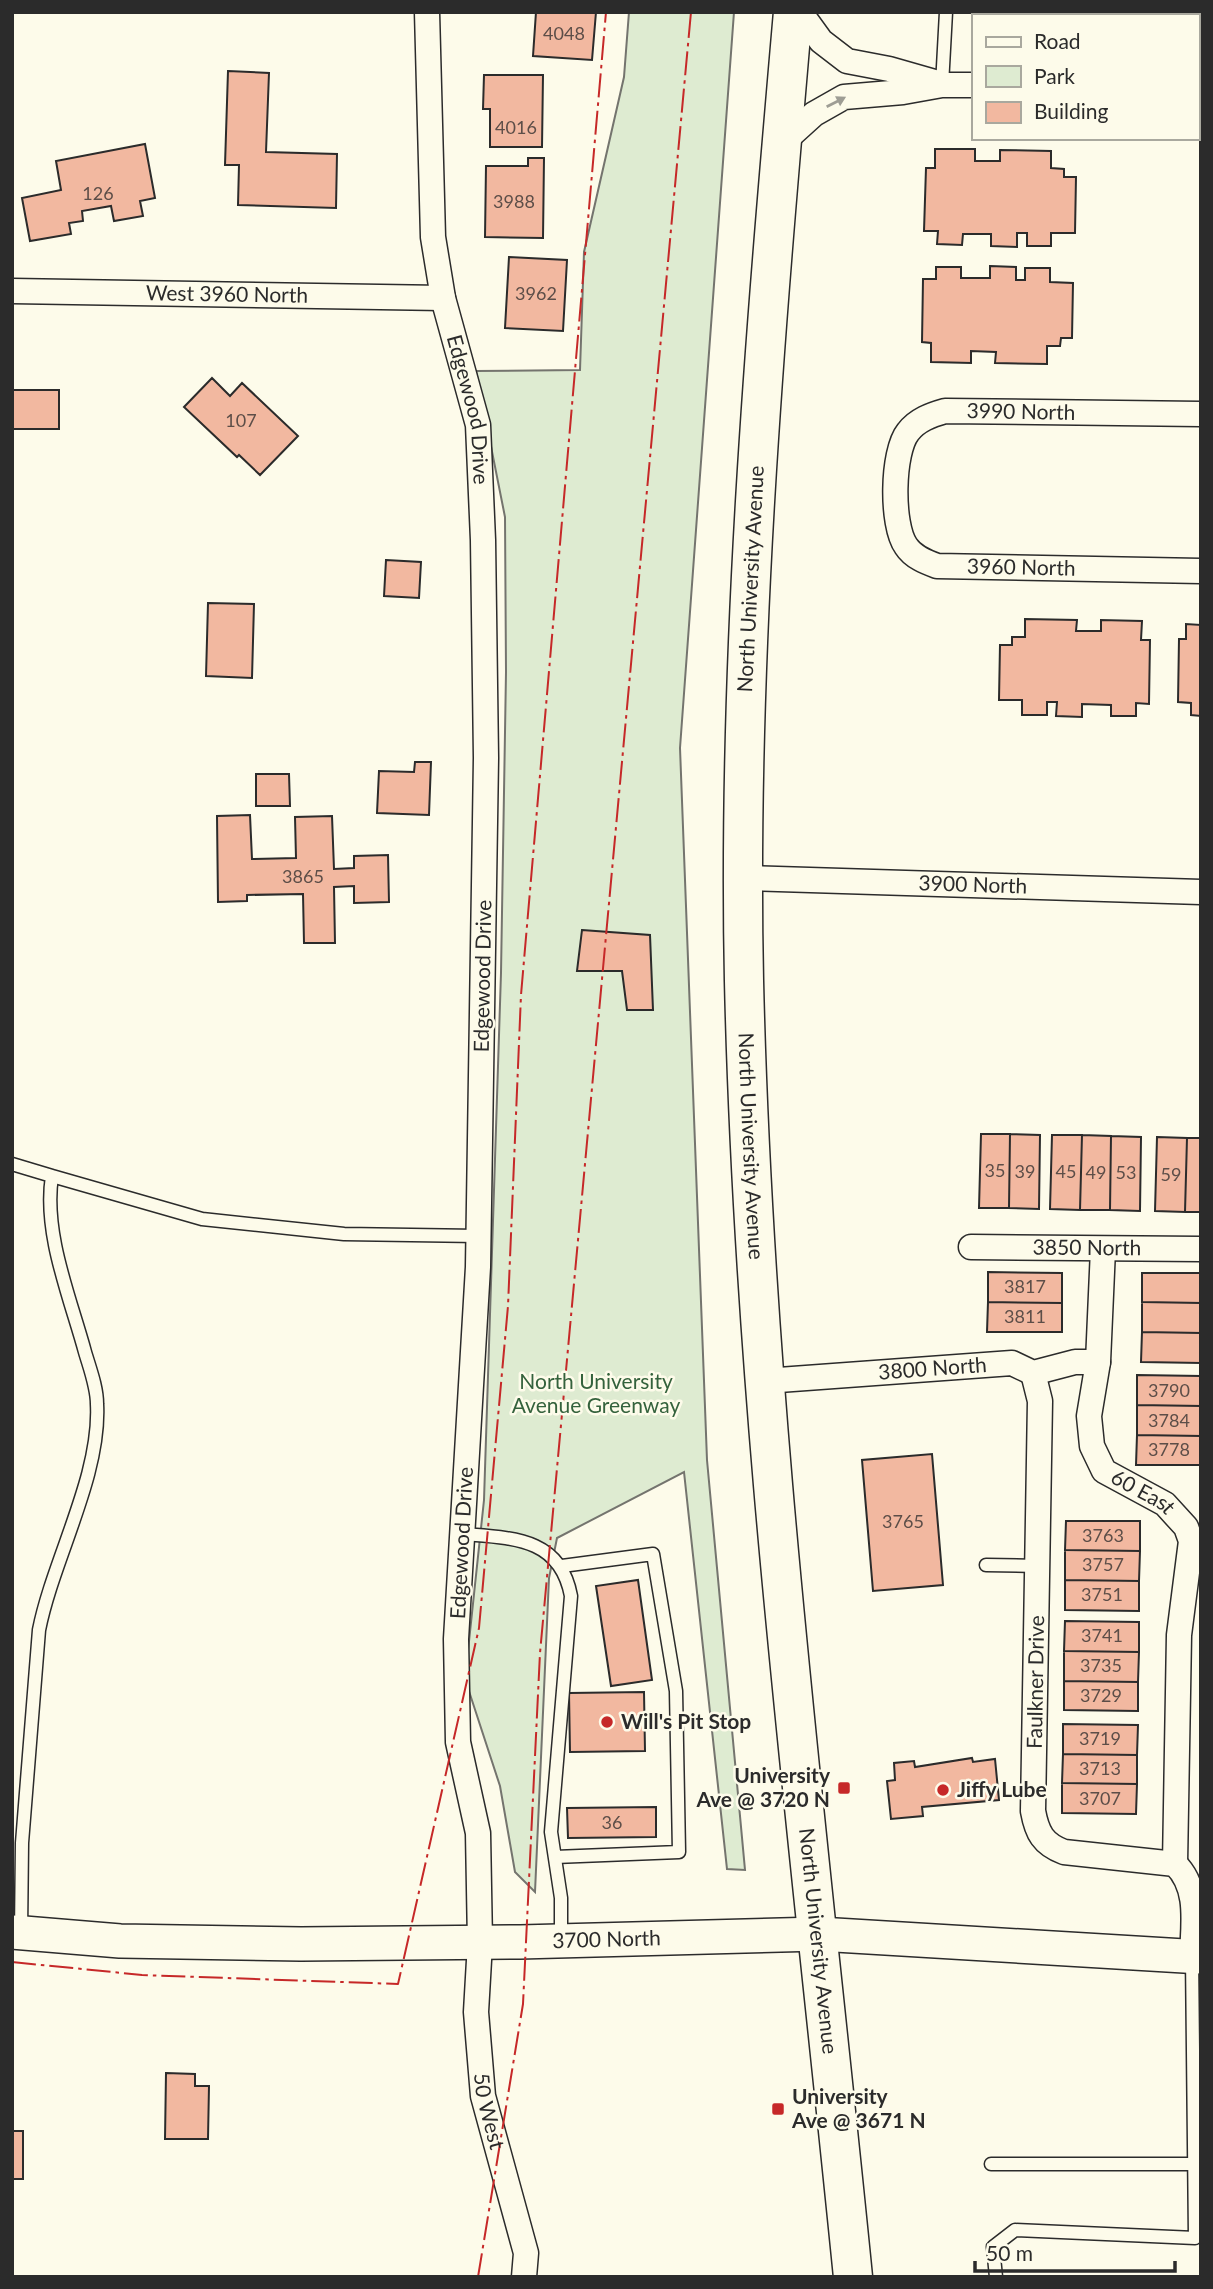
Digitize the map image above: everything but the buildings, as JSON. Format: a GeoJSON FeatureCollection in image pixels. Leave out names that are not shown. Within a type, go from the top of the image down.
{"type":"FeatureCollection","features":[{"type":"Feature","properties":{"kind":"highway","name":"North University Avenue"},"geometry":{"type":"LineString","coordinates":[[793,12],[753,524],[744,783],[749,1116],[765,1381],[781,1572],[853,2277]]}},
{"type":"Feature","properties":{"kind":"main road","name":"3700 North"},"geometry":{"type":"LineString","coordinates":[[17,1933],[120,1941],[480,1943],[819,1934],[1196,1957]]}},
{"type":"Feature","properties":{"kind":"street","name":"Edgewood Drive"},"geometry":{"type":"LineString","coordinates":[[427,12],[433,237],[443,298],[478,425],[483,540],[486,758],[478,1236],[456,1639],[458,1742],[478,1833],[480,1943]]}},
{"type":"Feature","properties":{"kind":"street"},"geometry":{"type":"LineString","coordinates":[[800,12],[821,40],[847,61],[889,69],[942,85]]}},
{"type":"Feature","properties":{"kind":"street"},"geometry":{"type":"LineString","coordinates":[[782,143],[814,114],[844,97],[903,92],[942,85],[972,85]]}},
{"type":"Feature","properties":{"kind":"street","name":"West 3960 North"},"geometry":{"type":"LineString","coordinates":[[12,291],[443,298]]}},
{"type":"Feature","properties":{"kind":"street","name":"3990 North"},"geometry":{"type":"LineString","coordinates":[[897,490],[897,456],[906,434],[923,419],[945,411],[1201,414]]}},
{"type":"Feature","properties":{"kind":"street","name":"3960 North"},"geometry":{"type":"LineString","coordinates":[[897,490],[897,520],[906,548],[924,562],[937,566],[1201,571]]}},
{"type":"Feature","properties":{"kind":"street","name":"3900 North"},"geometry":{"type":"LineString","coordinates":[[744,878],[1201,892]]}},
{"type":"Feature","properties":{"kind":"street","name":"3850 North"},"geometry":{"type":"LineString","coordinates":[[971,1247],[1201,1249]]}},
{"type":"Feature","properties":{"kind":"street","name":"60 East"},"geometry":{"type":"LineString","coordinates":[[1102,1248],[1098,1362],[1089,1430],[1098,1461],[1116,1480],[1165,1504],[1176,1514],[1191,1541],[1179,1635],[1175,1864]]}},
{"type":"Feature","properties":{"kind":"street"},"geometry":{"type":"LineString","coordinates":[[1033,1373],[1075,1362],[1098,1362]]}},
{"type":"Feature","properties":{"kind":"street","name":"3800 North"},"geometry":{"type":"LineString","coordinates":[[765,1381],[1012,1363],[1033,1373]]}},
{"type":"Feature","properties":{"kind":"street","name":"Faulkner Drive"},"geometry":{"type":"LineString","coordinates":[[1033,1373],[1040,1389],[1033,1811],[1036,1827],[1050,1847],[1064,1852],[1175,1864]]}},
{"type":"Feature","properties":{"kind":"street"},"geometry":{"type":"LineString","coordinates":[[1175,1864],[1185,1873],[1193,1896],[1196,1957]]}},
{"type":"Feature","properties":{"kind":"street","name":"50 West"},"geometry":{"type":"LineString","coordinates":[[480,1943],[476,2012],[483,2096],[526,2253],[524,2277]]}},
{"type":"Feature","properties":{"kind":"lane"},"geometry":{"type":"LineString","coordinates":[[942,85],[946,12]]}},
{"type":"Feature","properties":{"kind":"lane"},"geometry":{"type":"LineString","coordinates":[[12,1164],[202,1219],[344,1234],[478,1236]]}},
{"type":"Feature","properties":{"kind":"lane"},"geometry":{"type":"LineString","coordinates":[[17,1933],[39,1630],[44,1605],[83,1490],[97,1404],[55,1238],[49,1192],[52,1176]]}},
{"type":"Feature","properties":{"kind":"lane"},"geometry":{"type":"LineString","coordinates":[[462,1534],[524,1541],[550,1555],[562,1566],[571,1597],[551,1832],[561,1898],[561,1941]]}},
{"type":"Feature","properties":{"kind":"lane"},"geometry":{"type":"LineString","coordinates":[[555,1857],[679,1852],[676,1691],[653,1554],[562,1566]]}},
{"type":"Feature","properties":{"kind":"lane"},"geometry":{"type":"LineString","coordinates":[[986,1565],[1038,1566]]}},
{"type":"Feature","properties":{"kind":"lane"},"geometry":{"type":"LineString","coordinates":[[996,2277],[993,2246],[1015,2230],[1198,2240],[1194,2164],[1196,1957]]}},
{"type":"Feature","properties":{"kind":"lane"},"geometry":{"type":"LineString","coordinates":[[991,2164],[1194,2164]]}},
{"type":"Feature","properties":{"kind":"green space","name":"North University Avenue Greenway"},"geometry":{"type":"Polygon","coordinates":[[[629,12],[734,12],[680,748],[707,1460],[745,1870],[727,1869],[684,1472],[557,1538],[549,1578],[535,1892],[515,1872],[500,1786],[465,1679],[484,1500],[501,973],[506,672],[505,517],[476,371],[580,370],[584,252],[624,77],[629,12]]]}},
{"type":"Feature","properties":{"kind":"power"},"geometry":{"type":"LineString","coordinates":[[12,1962],[142,1975],[398,1984],[479,1628],[508,1306],[521,995],[606,12]]}},
{"type":"Feature","properties":{"kind":"power"},"geometry":{"type":"LineString","coordinates":[[478,2277],[523,2004],[540,1653],[691,12]]}},
{"type":"Feature","properties":{"kind":"place","name":"Will's Pit Stop"},"geometry":{"type":"Point","coordinates":[607,1722]}},
{"type":"Feature","properties":{"kind":"place","name":"University Ave @ 3720 N"},"geometry":{"type":"Point","coordinates":[844,1788]}},
{"type":"Feature","properties":{"kind":"place","name":"Jiffy Lube"},"geometry":{"type":"Point","coordinates":[943,1790]}},
{"type":"Feature","properties":{"kind":"place","name":"University Ave @ 3671 N"},"geometry":{"type":"Point","coordinates":[778,2109]}}]}
